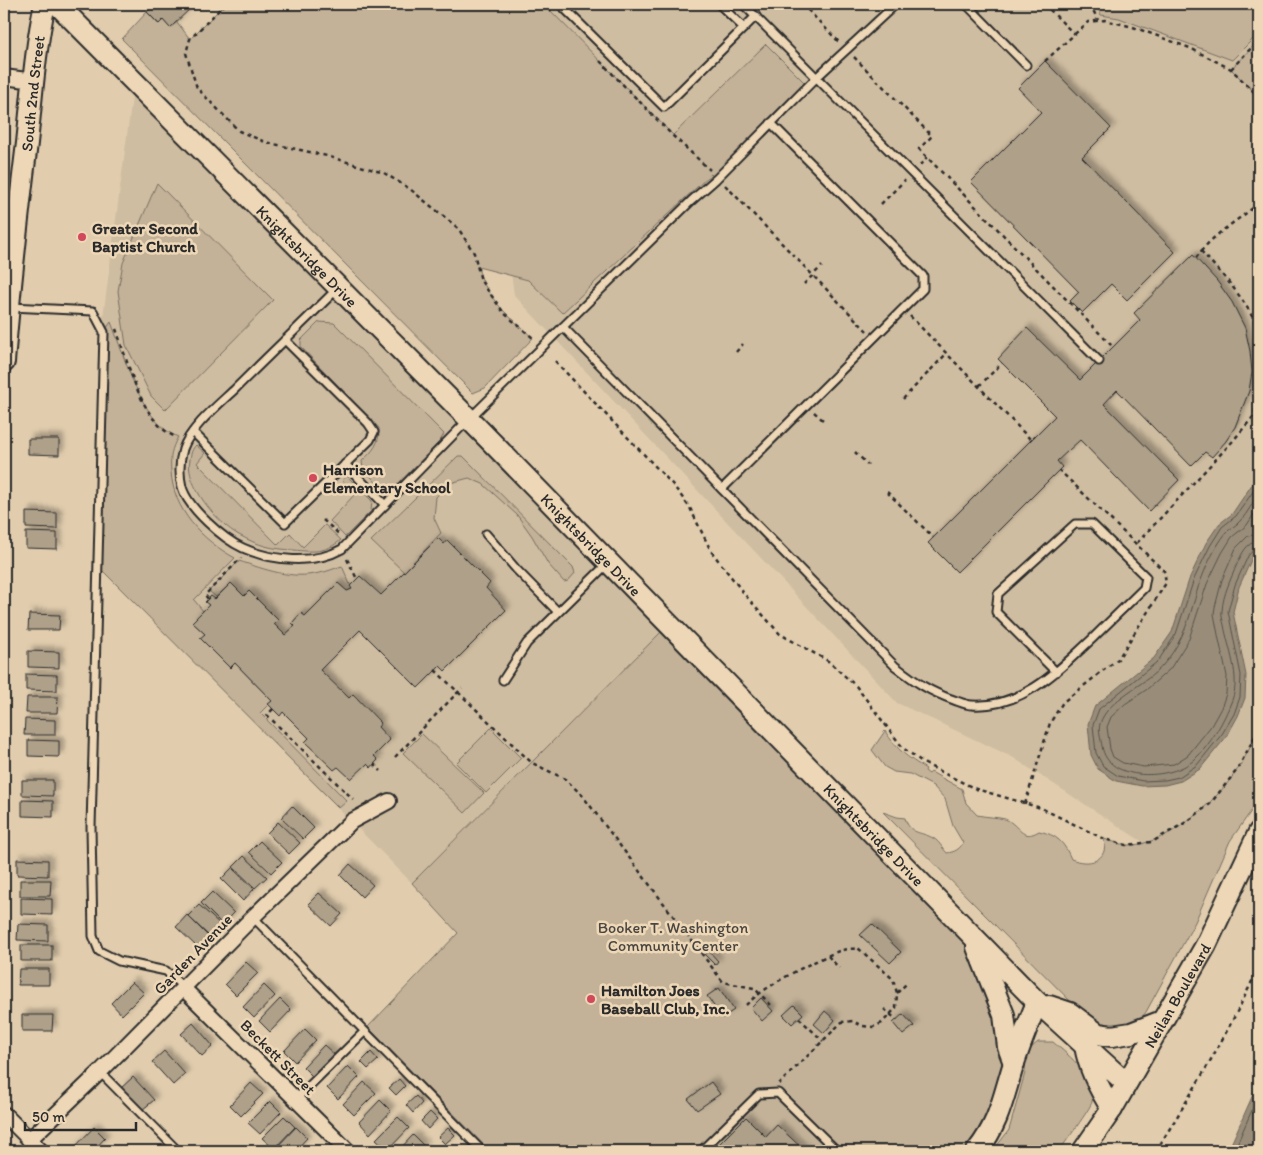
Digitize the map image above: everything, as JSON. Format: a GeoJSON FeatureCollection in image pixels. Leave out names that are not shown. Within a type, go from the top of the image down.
{"type":"FeatureCollection","features":[{"type":"Feature","properties":{"kind":"street","name":"South 2nd Street"},"geometry":{"type":"LineString","coordinates":[[4,362],[8,307],[40,25],[45,4]]}},
{"type":"Feature","properties":{"kind":"street","name":"Knightsbridge Drive"},"geometry":{"type":"LineString","coordinates":[[57,4],[469,419],[1037,1002],[1126,1083]]}},
{"type":"Feature","properties":{"kind":"street"},"geometry":{"type":"LineString","coordinates":[[4,77],[34,81]]}},
{"type":"Feature","properties":{"kind":"street","name":"Garden Avenue"},"geometry":{"type":"LineString","coordinates":[[29,1140],[100,1072],[253,917],[352,821],[388,801]]}},
{"type":"Feature","properties":{"kind":"street","name":"Neilan Boulevard"},"geometry":{"type":"LineString","coordinates":[[1083,1151],[1112,1109],[1206,945],[1259,832]]}},
{"type":"Feature","properties":{"kind":"street"},"geometry":{"type":"LineString","coordinates":[[973,936],[1004,1015],[1008,1047],[1014,1063]]}},
{"type":"Feature","properties":{"kind":"street","name":"Beckett Street"},"geometry":{"type":"LineString","coordinates":[[184,988],[348,1151]]}},
{"type":"Feature","properties":{"kind":"street"},"geometry":{"type":"LineString","coordinates":[[977,1151],[996,1120],[1005,1097],[1014,1063],[1037,1002],[1070,1013],[1098,1034],[1112,1036],[1131,1033],[1162,1021]]}},
{"type":"Feature","properties":{"kind":"street"},"geometry":{"type":"LineString","coordinates":[[1085,1046],[1088,1062],[1099,1089],[1112,1109]]}},
{"type":"Feature","properties":{"kind":"street"},"geometry":{"type":"LineString","coordinates":[[4,1114],[41,1151]]}},
{"type":"Feature","properties":{"kind":"lane"},"geometry":{"type":"LineString","coordinates":[[560,4],[664,107],[756,16]]}},
{"type":"Feature","properties":{"kind":"lane"},"geometry":{"type":"LineString","coordinates":[[719,4],[744,28]]}},
{"type":"Feature","properties":{"kind":"lane"},"geometry":{"type":"LineString","coordinates":[[743,4],[1100,360]]}},
{"type":"Feature","properties":{"kind":"lane"},"geometry":{"type":"LineString","coordinates":[[338,287],[193,432],[183,450],[179,469],[183,489],[200,514],[217,531],[243,548],[278,558],[309,560],[331,555],[342,549],[469,419],[691,201],[716,179],[817,77],[896,4]]}},
{"type":"Feature","properties":{"kind":"lane"},"geometry":{"type":"LineString","coordinates":[[966,4],[1026,65]]}},
{"type":"Feature","properties":{"kind":"lane"},"geometry":{"type":"LineString","coordinates":[[722,489],[923,289],[923,276],[771,123]]}},
{"type":"Feature","properties":{"kind":"lane"},"geometry":{"type":"LineString","coordinates":[[8,307],[93,311],[104,332],[91,826],[92,936],[99,951],[119,962],[166,971],[184,988]]}},
{"type":"Feature","properties":{"kind":"lane"},"geometry":{"type":"LineString","coordinates":[[563,327],[895,666],[920,686],[943,696],[970,705],[996,705],[1022,695],[1056,672],[1144,588],[1146,577],[1092,524],[1075,524],[998,594],[996,612],[1056,672]]}},
{"type":"Feature","properties":{"kind":"lane"},"geometry":{"type":"LineString","coordinates":[[193,432],[285,523],[370,440],[374,432],[368,423],[285,340]]}},
{"type":"Feature","properties":{"kind":"lane"},"geometry":{"type":"LineString","coordinates":[[345,464],[385,505]]}},
{"type":"Feature","properties":{"kind":"lane"},"geometry":{"type":"LineString","coordinates":[[486,534],[516,569],[558,612]]}},
{"type":"Feature","properties":{"kind":"lane"},"geometry":{"type":"LineString","coordinates":[[503,680],[527,643],[609,562]]}},
{"type":"Feature","properties":{"kind":"lane"},"geometry":{"type":"LineString","coordinates":[[253,917],[482,1151]]}},
{"type":"Feature","properties":{"kind":"lane"},"geometry":{"type":"LineString","coordinates":[[296,1099],[364,1032]]}},
{"type":"Feature","properties":{"kind":"lane"},"geometry":{"type":"LineString","coordinates":[[100,1072],[178,1151]]}},
{"type":"Feature","properties":{"kind":"lane"},"geometry":{"type":"LineString","coordinates":[[701,1151],[759,1094],[778,1093],[837,1151]]}},
{"type":"Feature","properties":{"kind":"path"},"geometry":{"type":"LineString","coordinates":[[226,4],[190,39],[186,53],[197,88],[239,131],[265,142],[327,156],[384,173],[410,189],[458,228],[474,253],[481,281],[504,313],[532,338]]}},
{"type":"Feature","properties":{"kind":"path"},"geometry":{"type":"LineString","coordinates":[[544,4],[551,11]]}},
{"type":"Feature","properties":{"kind":"path"},"geometry":{"type":"LineString","coordinates":[[802,4],[932,136],[919,149],[927,158],[1113,347]]}},
{"type":"Feature","properties":{"kind":"path"},"geometry":{"type":"LineString","coordinates":[[1044,4],[1074,34]]}},
{"type":"Feature","properties":{"kind":"path"},"geometry":{"type":"LineString","coordinates":[[1090,4],[1098,21]]}},
{"type":"Feature","properties":{"kind":"path"},"geometry":{"type":"LineString","coordinates":[[1046,61],[1088,22],[1106,20],[1133,27],[1190,48],[1231,69],[1254,92],[1259,104]]}},
{"type":"Feature","properties":{"kind":"path"},"geometry":{"type":"LineString","coordinates":[[1231,69],[1259,40]]}},
{"type":"Feature","properties":{"kind":"path"},"geometry":{"type":"LineString","coordinates":[[598,59],[673,136],[713,173]]}},
{"type":"Feature","properties":{"kind":"path"},"geometry":{"type":"LineString","coordinates":[[1259,135],[1259,141]]}},
{"type":"Feature","properties":{"kind":"path"},"geometry":{"type":"LineString","coordinates":[[920,165],[927,158]]}},
{"type":"Feature","properties":{"kind":"path"},"geometry":{"type":"LineString","coordinates":[[881,204],[906,179]]}},
{"type":"Feature","properties":{"kind":"path"},"geometry":{"type":"LineString","coordinates":[[725,185],[868,332]]}},
{"type":"Feature","properties":{"kind":"path"},"geometry":{"type":"LineString","coordinates":[[1196,258],[1225,228],[1244,217],[1259,203]]}},
{"type":"Feature","properties":{"kind":"path"},"geometry":{"type":"LineString","coordinates":[[1201,251],[1233,288],[1255,320],[1259,334]]}},
{"type":"Feature","properties":{"kind":"path"},"geometry":{"type":"LineString","coordinates":[[804,284],[822,266]]}},
{"type":"Feature","properties":{"kind":"path"},"geometry":{"type":"LineString","coordinates":[[903,309],[1031,440]]}},
{"type":"Feature","properties":{"kind":"path"},"geometry":{"type":"LineString","coordinates":[[93,311],[114,324],[143,405],[155,420],[171,434],[187,441]]}},
{"type":"Feature","properties":{"kind":"path"},"geometry":{"type":"LineString","coordinates":[[736,352],[743,344]]}},
{"type":"Feature","properties":{"kind":"path"},"geometry":{"type":"LineString","coordinates":[[903,398],[947,352]]}},
{"type":"Feature","properties":{"kind":"path"},"geometry":{"type":"LineString","coordinates":[[979,386],[1002,363]]}},
{"type":"Feature","properties":{"kind":"path"},"geometry":{"type":"LineString","coordinates":[[1137,543],[1232,442],[1253,417],[1259,400]]}},
{"type":"Feature","properties":{"kind":"path"},"geometry":{"type":"LineString","coordinates":[[814,412],[824,422]]}},
{"type":"Feature","properties":{"kind":"path"},"geometry":{"type":"LineString","coordinates":[[854,452],[868,465]]}},
{"type":"Feature","properties":{"kind":"path"},"geometry":{"type":"LineString","coordinates":[[887,492],[933,537]]}},
{"type":"Feature","properties":{"kind":"path"},"geometry":{"type":"LineString","coordinates":[[323,520],[341,536]]}},
{"type":"Feature","properties":{"kind":"path"},"geometry":{"type":"LineString","coordinates":[[208,599],[205,595],[241,558]]}},
{"type":"Feature","properties":{"kind":"path"},"geometry":{"type":"LineString","coordinates":[[347,559],[357,579]]}},
{"type":"Feature","properties":{"kind":"path"},"geometry":{"type":"LineString","coordinates":[[435,670],[532,763],[564,779],[582,795],[723,982],[754,988],[771,1005]]}},
{"type":"Feature","properties":{"kind":"path"},"geometry":{"type":"LineString","coordinates":[[395,757],[462,688]]}},
{"type":"Feature","properties":{"kind":"path"},"geometry":{"type":"LineString","coordinates":[[273,709],[267,715],[352,799]]}},
{"type":"Feature","properties":{"kind":"path"},"geometry":{"type":"LineString","coordinates":[[374,764],[381,771]]}},
{"type":"Feature","properties":{"kind":"path"},"geometry":{"type":"LineString","coordinates":[[746,1005],[760,993],[788,976],[841,950],[858,948],[893,979],[897,992],[896,1008],[882,1023],[873,1027],[862,1026],[853,1021],[842,1022],[769,1094]]}},
{"type":"Feature","properties":{"kind":"path"},"geometry":{"type":"LineString","coordinates":[[828,956],[839,968]]}},
{"type":"Feature","properties":{"kind":"path"},"geometry":{"type":"LineString","coordinates":[[1156,1151],[1240,1008],[1259,966]]}},
{"type":"Feature","properties":{"kind":"path"},"geometry":{"type":"LineString","coordinates":[[897,992],[907,983]]}},
{"type":"Feature","properties":{"kind":"path"},"geometry":{"type":"LineString","coordinates":[[884,1009],[896,1020]]}},
{"type":"Feature","properties":{"kind":"path"},"geometry":{"type":"LineString","coordinates":[[799,1018],[823,1041]]}},
{"type":"Feature","properties":{"kind":"shaded area"},"geometry":{"type":"Polygon","coordinates":[[[475,4],[1231,4],[1259,29],[1259,732],[1192,874],[1012,757],[897,703],[514,295],[475,4]]]}},
{"type":"Feature","properties":{"kind":"shaded area","name":"Harrison Elementary School"},"geometry":{"type":"Polygon","coordinates":[[[134,82],[669,624],[412,883],[98,566],[103,317],[134,82]]]}},
{"type":"Feature","properties":{"kind":"green space"},"geometry":{"type":"Polygon","coordinates":[[[225,4],[544,4],[673,135],[766,44],[809,87],[716,179],[711,174],[562,313],[528,280],[478,267],[481,278],[492,298],[533,338],[485,388],[473,393],[122,39],[147,12],[158,24],[163,20],[170,28],[177,22],[190,39],[225,4]]]}},
{"type":"Feature","properties":{"kind":"green space"},"geometry":{"type":"Polygon","coordinates":[[[1096,4],[1259,4],[1259,33],[1232,60],[1119,18],[1101,15],[1096,4]]]}},
{"type":"Feature","properties":{"kind":"green space"},"geometry":{"type":"Polygon","coordinates":[[[1259,40],[1259,104],[1254,92],[1231,69],[1259,40]]]}},
{"type":"Feature","properties":{"kind":"green space"},"geometry":{"type":"Polygon","coordinates":[[[157,183],[273,300],[165,410],[151,396],[126,345],[118,291],[123,263],[157,183]]]}},
{"type":"Feature","properties":{"kind":"green space"},"geometry":{"type":"Polygon","coordinates":[[[111,322],[144,404],[165,429],[178,437],[172,453],[171,471],[177,499],[183,511],[201,533],[235,558],[194,600],[203,611],[192,622],[205,634],[202,639],[230,668],[235,663],[272,701],[260,713],[347,801],[339,808],[98,566],[104,332],[111,322]]]}},
{"type":"Feature","properties":{"kind":"green space"},"geometry":{"type":"Polygon","coordinates":[[[319,322],[334,323],[444,434],[440,441],[393,489],[383,490],[363,468],[362,461],[375,446],[379,428],[301,347],[301,340],[319,322]]]}},
{"type":"Feature","properties":{"kind":"green space"},"geometry":{"type":"Polygon","coordinates":[[[196,445],[205,453],[197,463],[278,545],[290,533],[303,547],[325,525],[341,540],[319,551],[286,550],[259,544],[231,530],[204,502],[192,480],[190,459],[196,445]]]}},
{"type":"Feature","properties":{"kind":"green space"},"geometry":{"type":"Polygon","coordinates":[[[458,456],[463,456],[573,567],[575,573],[568,581],[564,582],[548,564],[517,515],[483,484],[469,478],[450,483],[436,497],[434,518],[441,533],[404,572],[371,541],[458,456]]]}},
{"type":"Feature","properties":{"kind":"green space"},"geometry":{"type":"Polygon","coordinates":[[[347,476],[372,501],[371,511],[345,537],[330,521],[355,494],[342,480],[347,476]]]}},
{"type":"Feature","properties":{"kind":"green space"},"geometry":{"type":"Polygon","coordinates":[[[239,561],[278,573],[299,575],[309,575],[342,566],[352,589],[347,591],[338,583],[305,616],[301,613],[292,623],[295,626],[285,635],[274,624],[278,620],[249,591],[244,596],[231,583],[216,597],[209,591],[239,561]]]}},
{"type":"Feature","properties":{"kind":"green space","name":"Booker T. Washington Community Center"},"geometry":{"type":"Polygon","coordinates":[[[669,624],[973,936],[1008,1047],[977,1151],[490,1151],[368,1027],[458,933],[412,883],[669,624]]]}},
{"type":"Feature","properties":{"kind":"green space"},"geometry":{"type":"Polygon","coordinates":[[[491,728],[521,758],[486,793],[456,763],[491,728]]]}},
{"type":"Feature","properties":{"kind":"green space"},"geometry":{"type":"Polygon","coordinates":[[[1259,729],[1259,800],[1230,841],[1195,922],[1146,1012],[1135,1026],[1109,1030],[1093,1024],[883,812],[905,818],[913,830],[935,839],[947,853],[956,850],[963,843],[953,826],[945,799],[933,786],[910,774],[894,772],[885,767],[872,750],[885,731],[898,748],[926,769],[925,771],[929,774],[931,772],[962,789],[966,803],[977,815],[1005,819],[1024,834],[1033,834],[1039,831],[1051,835],[1063,844],[1071,859],[1090,862],[1096,860],[1103,853],[1105,847],[1104,839],[1127,845],[1142,844],[1174,830],[1189,820],[1204,808],[1228,782],[1243,760],[1259,729]]]}},
{"type":"Feature","properties":{"kind":"green space"},"geometry":{"type":"Polygon","coordinates":[[[422,734],[484,793],[465,813],[403,753],[422,734]]]}},
{"type":"Feature","properties":{"kind":"green space"},"geometry":{"type":"Polygon","coordinates":[[[1038,1042],[1053,1042],[1081,1068],[1090,1084],[1092,1102],[1059,1151],[993,1151],[1009,1130],[1025,1073],[1026,1056],[1038,1042]]]}},
{"type":"Feature","properties":{"kind":"water"},"geometry":{"type":"Polygon","coordinates":[[[1259,474],[1259,551],[1252,558],[1239,587],[1233,612],[1246,675],[1245,698],[1238,716],[1227,736],[1200,769],[1181,781],[1165,785],[1142,786],[1116,781],[1098,769],[1091,755],[1088,724],[1095,706],[1154,658],[1172,632],[1190,577],[1206,543],[1219,524],[1232,514],[1259,474]]]}},
{"type":"Feature","properties":{"kind":"water"},"geometry":{"type":"Polygon","coordinates":[[[1259,1081],[1259,1151],[1228,1151],[1259,1081]]]}},
{"type":"Feature","properties":{"kind":"building"},"geometry":{"type":"Polygon","coordinates":[[[146,4],[195,4],[170,28],[163,20],[159,24],[147,12],[151,8],[146,4]]]}},
{"type":"Feature","properties":{"kind":"building"},"geometry":{"type":"Polygon","coordinates":[[[1045,61],[1111,128],[1082,157],[1175,252],[1127,300],[1111,284],[1082,313],[1070,301],[1079,292],[971,182],[1041,112],[1018,88],[1045,61]]]}},
{"type":"Feature","properties":{"kind":"building"},"geometry":{"type":"Polygon","coordinates":[[[1193,255],[1217,281],[1232,302],[1245,328],[1250,351],[1252,372],[1249,391],[1235,427],[1226,441],[1212,457],[1205,452],[1191,466],[1117,390],[1104,404],[1179,480],[1149,511],[1080,440],[1057,461],[1062,467],[957,572],[928,543],[1055,416],[998,359],[1027,328],[1080,380],[1140,320],[1134,313],[1193,255]]]}},
{"type":"Feature","properties":{"kind":"building"},"geometry":{"type":"Polygon","coordinates":[[[28,439],[59,439],[59,455],[28,454],[28,439]]]}},
{"type":"Feature","properties":{"kind":"building"},"geometry":{"type":"Polygon","coordinates":[[[26,512],[57,513],[57,529],[26,528],[26,512]]]}},
{"type":"Feature","properties":{"kind":"building"},"geometry":{"type":"Polygon","coordinates":[[[26,532],[57,533],[57,549],[26,548],[26,532]]]}},
{"type":"Feature","properties":{"kind":"building"},"geometry":{"type":"Polygon","coordinates":[[[438,538],[444,544],[447,540],[490,583],[486,588],[506,610],[445,671],[440,666],[418,688],[360,630],[320,670],[349,698],[353,694],[381,723],[378,727],[390,740],[374,756],[378,760],[371,768],[367,764],[351,779],[338,767],[334,770],[305,742],[309,738],[283,712],[280,716],[268,704],[272,701],[235,663],[230,668],[200,638],[205,634],[192,622],[209,605],[205,602],[211,596],[215,599],[231,583],[244,596],[249,591],[278,620],[274,624],[285,635],[295,626],[292,623],[301,613],[305,616],[338,583],[347,591],[352,589],[350,586],[360,576],[381,595],[438,538]]]}},
{"type":"Feature","properties":{"kind":"building"},"geometry":{"type":"Polygon","coordinates":[[[29,614],[60,615],[59,630],[28,630],[29,614]]]}},
{"type":"Feature","properties":{"kind":"building"},"geometry":{"type":"Polygon","coordinates":[[[28,651],[59,652],[59,668],[28,667],[28,651]]]}},
{"type":"Feature","properties":{"kind":"building"},"geometry":{"type":"Polygon","coordinates":[[[26,674],[57,675],[57,691],[26,690],[26,674]]]}},
{"type":"Feature","properties":{"kind":"building"},"geometry":{"type":"Polygon","coordinates":[[[27,697],[58,697],[57,713],[26,713],[27,697]]]}},
{"type":"Feature","properties":{"kind":"building"},"geometry":{"type":"Polygon","coordinates":[[[25,719],[55,720],[55,735],[24,735],[25,719]]]}},
{"type":"Feature","properties":{"kind":"building"},"geometry":{"type":"Polygon","coordinates":[[[28,740],[59,741],[59,757],[28,756],[28,740]]]}},
{"type":"Feature","properties":{"kind":"building"},"geometry":{"type":"Polygon","coordinates":[[[22,780],[53,780],[53,796],[22,795],[22,780]]]}},
{"type":"Feature","properties":{"kind":"building"},"geometry":{"type":"Polygon","coordinates":[[[22,800],[53,801],[53,817],[22,816],[22,800]]]}},
{"type":"Feature","properties":{"kind":"building"},"geometry":{"type":"Polygon","coordinates":[[[292,806],[314,828],[303,839],[281,818],[292,806]]]}},
{"type":"Feature","properties":{"kind":"building"},"geometry":{"type":"Polygon","coordinates":[[[278,822],[300,843],[289,854],[267,833],[278,822]]]}},
{"type":"Feature","properties":{"kind":"building"},"geometry":{"type":"Polygon","coordinates":[[[260,841],[282,862],[271,873],[249,852],[260,841]]]}},
{"type":"Feature","properties":{"kind":"building"},"geometry":{"type":"Polygon","coordinates":[[[244,856],[267,877],[255,888],[233,867],[244,856]]]}},
{"type":"Feature","properties":{"kind":"building"},"geometry":{"type":"Polygon","coordinates":[[[17,859],[48,860],[48,876],[17,875],[17,859]]]}},
{"type":"Feature","properties":{"kind":"building"},"geometry":{"type":"Polygon","coordinates":[[[350,864],[373,885],[362,897],[340,875],[350,864]]]}},
{"type":"Feature","properties":{"kind":"building"},"geometry":{"type":"Polygon","coordinates":[[[232,868],[254,889],[243,901],[221,879],[232,868]]]}},
{"type":"Feature","properties":{"kind":"building"},"geometry":{"type":"Polygon","coordinates":[[[20,880],[51,880],[50,896],[20,896],[20,880]]]}},
{"type":"Feature","properties":{"kind":"building"},"geometry":{"type":"Polygon","coordinates":[[[212,892],[234,913],[223,925],[201,903],[212,892]]]}},
{"type":"Feature","properties":{"kind":"building"},"geometry":{"type":"Polygon","coordinates":[[[319,893],[342,914],[331,926],[308,904],[319,893]]]}},
{"type":"Feature","properties":{"kind":"building"},"geometry":{"type":"Polygon","coordinates":[[[21,898],[52,899],[52,915],[21,914],[21,898]]]}},
{"type":"Feature","properties":{"kind":"building"},"geometry":{"type":"Polygon","coordinates":[[[199,905],[222,926],[210,937],[188,916],[199,905]]]}},
{"type":"Feature","properties":{"kind":"building"},"geometry":{"type":"Polygon","coordinates":[[[187,915],[209,937],[198,948],[176,927],[187,915]]]}},
{"type":"Feature","properties":{"kind":"building"},"geometry":{"type":"Polygon","coordinates":[[[18,924],[48,925],[48,941],[17,940],[18,924]]]}},
{"type":"Feature","properties":{"kind":"building"},"geometry":{"type":"Polygon","coordinates":[[[872,924],[901,952],[890,963],[860,935],[872,924]]]}},
{"type":"Feature","properties":{"kind":"building"},"geometry":{"type":"Polygon","coordinates":[[[21,945],[52,945],[52,961],[21,961],[21,945]]]}},
{"type":"Feature","properties":{"kind":"building"},"geometry":{"type":"Polygon","coordinates":[[[709,951],[718,961],[715,965],[705,955],[709,951]]]}},
{"type":"Feature","properties":{"kind":"building"},"geometry":{"type":"Polygon","coordinates":[[[246,962],[258,973],[236,995],[225,984],[246,962]]]}},
{"type":"Feature","properties":{"kind":"building"},"geometry":{"type":"Polygon","coordinates":[[[19,969],[49,969],[49,985],[18,985],[19,969]]]}},
{"type":"Feature","properties":{"kind":"building"},"geometry":{"type":"Polygon","coordinates":[[[132,982],[144,993],[122,1015],[111,1003],[132,982]]]}},
{"type":"Feature","properties":{"kind":"building"},"geometry":{"type":"Polygon","coordinates":[[[264,985],[275,996],[254,1018],[243,1007],[264,985]]]}},
{"type":"Feature","properties":{"kind":"building"},"geometry":{"type":"Polygon","coordinates":[[[719,988],[734,1010],[722,1018],[707,996],[719,988]]]}},
{"type":"Feature","properties":{"kind":"building"},"geometry":{"type":"Polygon","coordinates":[[[761,998],[773,1011],[762,1021],[751,1008],[761,998]]]}},
{"type":"Feature","properties":{"kind":"building"},"geometry":{"type":"Polygon","coordinates":[[[280,999],[291,1010],[270,1032],[259,1021],[280,999]]]}},
{"type":"Feature","properties":{"kind":"building"},"geometry":{"type":"Polygon","coordinates":[[[794,1005],[803,1014],[792,1024],[783,1015],[794,1005]]]}},
{"type":"Feature","properties":{"kind":"building"},"geometry":{"type":"Polygon","coordinates":[[[825,1011],[835,1020],[824,1033],[814,1024],[825,1011]]]}},
{"type":"Feature","properties":{"kind":"building"},"geometry":{"type":"Polygon","coordinates":[[[903,1014],[914,1026],[903,1035],[893,1023],[903,1014]]]}},
{"type":"Feature","properties":{"kind":"building"},"geometry":{"type":"Polygon","coordinates":[[[22,1015],[53,1015],[52,1031],[22,1031],[22,1015]]]}},
{"type":"Feature","properties":{"kind":"building"},"geometry":{"type":"Polygon","coordinates":[[[193,1023],[213,1046],[202,1056],[181,1034],[193,1023]]]}},
{"type":"Feature","properties":{"kind":"building"},"geometry":{"type":"Polygon","coordinates":[[[305,1029],[316,1040],[295,1062],[284,1051],[305,1029]]]}},
{"type":"Feature","properties":{"kind":"building"},"geometry":{"type":"Polygon","coordinates":[[[324,1045],[336,1056],[314,1078],[303,1067],[324,1045]]]}},
{"type":"Feature","properties":{"kind":"building"},"geometry":{"type":"Polygon","coordinates":[[[164,1051],[185,1074],[173,1085],[152,1062],[164,1051]]]}},
{"type":"Feature","properties":{"kind":"building"},"geometry":{"type":"Polygon","coordinates":[[[371,1052],[378,1060],[368,1069],[361,1062],[371,1052]]]}},
{"type":"Feature","properties":{"kind":"building"},"geometry":{"type":"Polygon","coordinates":[[[348,1066],[359,1077],[338,1099],[327,1088],[348,1066]]]}},
{"type":"Feature","properties":{"kind":"building"},"geometry":{"type":"Polygon","coordinates":[[[133,1077],[154,1100],[142,1110],[121,1088],[133,1077]]]}},
{"type":"Feature","properties":{"kind":"building"},"geometry":{"type":"Polygon","coordinates":[[[399,1079],[405,1086],[396,1095],[389,1088],[399,1079]]]}},
{"type":"Feature","properties":{"kind":"building"},"geometry":{"type":"Polygon","coordinates":[[[364,1082],[376,1093],[354,1115],[343,1104],[364,1082]]]}},
{"type":"Feature","properties":{"kind":"building"},"geometry":{"type":"Polygon","coordinates":[[[711,1082],[720,1094],[697,1110],[688,1099],[711,1082]]]}},
{"type":"Feature","properties":{"kind":"building"},"geometry":{"type":"Polygon","coordinates":[[[251,1083],[263,1094],[241,1116],[230,1105],[251,1083]]]}},
{"type":"Feature","properties":{"kind":"building"},"geometry":{"type":"Polygon","coordinates":[[[416,1096],[422,1103],[413,1113],[406,1105],[416,1096]]]}},
{"type":"Feature","properties":{"kind":"building"},"geometry":{"type":"Polygon","coordinates":[[[380,1100],[391,1111],[370,1134],[359,1122],[380,1100]]]}},
{"type":"Feature","properties":{"kind":"building"},"geometry":{"type":"Polygon","coordinates":[[[270,1101],[281,1112],[260,1134],[248,1123],[270,1101]]]}},
{"type":"Feature","properties":{"kind":"building"},"geometry":{"type":"Polygon","coordinates":[[[430,1112],[437,1119],[428,1129],[421,1121],[430,1112]]]}},
{"type":"Feature","properties":{"kind":"building"},"geometry":{"type":"Polygon","coordinates":[[[284,1116],[295,1127],[274,1149],[262,1138],[284,1116]]]}},
{"type":"Feature","properties":{"kind":"building"},"geometry":{"type":"Polygon","coordinates":[[[398,1117],[409,1128],[388,1150],[376,1139],[398,1117]]]}},
{"type":"Feature","properties":{"kind":"building"},"geometry":{"type":"Polygon","coordinates":[[[746,1117],[766,1137],[777,1125],[805,1151],[727,1151],[719,1144],[746,1117]]]}},
{"type":"Feature","properties":{"kind":"building"},"geometry":{"type":"Polygon","coordinates":[[[94,1127],[105,1138],[93,1151],[75,1151],[73,1149],[94,1127]]]}},
{"type":"Feature","properties":{"kind":"building"},"geometry":{"type":"Polygon","coordinates":[[[296,1127],[307,1138],[295,1151],[277,1151],[275,1149],[296,1127]]]}},
{"type":"Feature","properties":{"kind":"building"},"geometry":{"type":"Polygon","coordinates":[[[448,1128],[455,1135],[445,1144],[438,1137],[448,1128]]]}},
{"type":"Feature","properties":{"kind":"building"},"geometry":{"type":"Polygon","coordinates":[[[413,1135],[424,1146],[420,1151],[398,1151],[413,1135]]]}},
{"type":"Feature","properties":{"kind":"place","name":"Greater Second Baptist Church"},"geometry":{"type":"Point","coordinates":[82,237]}},
{"type":"Feature","properties":{"kind":"place","name":"Harrison Elementary School"},"geometry":{"type":"Point","coordinates":[313,478]}},
{"type":"Feature","properties":{"kind":"place","name":"Hamilton Joes Baseball Club, Inc."},"geometry":{"type":"Point","coordinates":[591,999]}}]}
